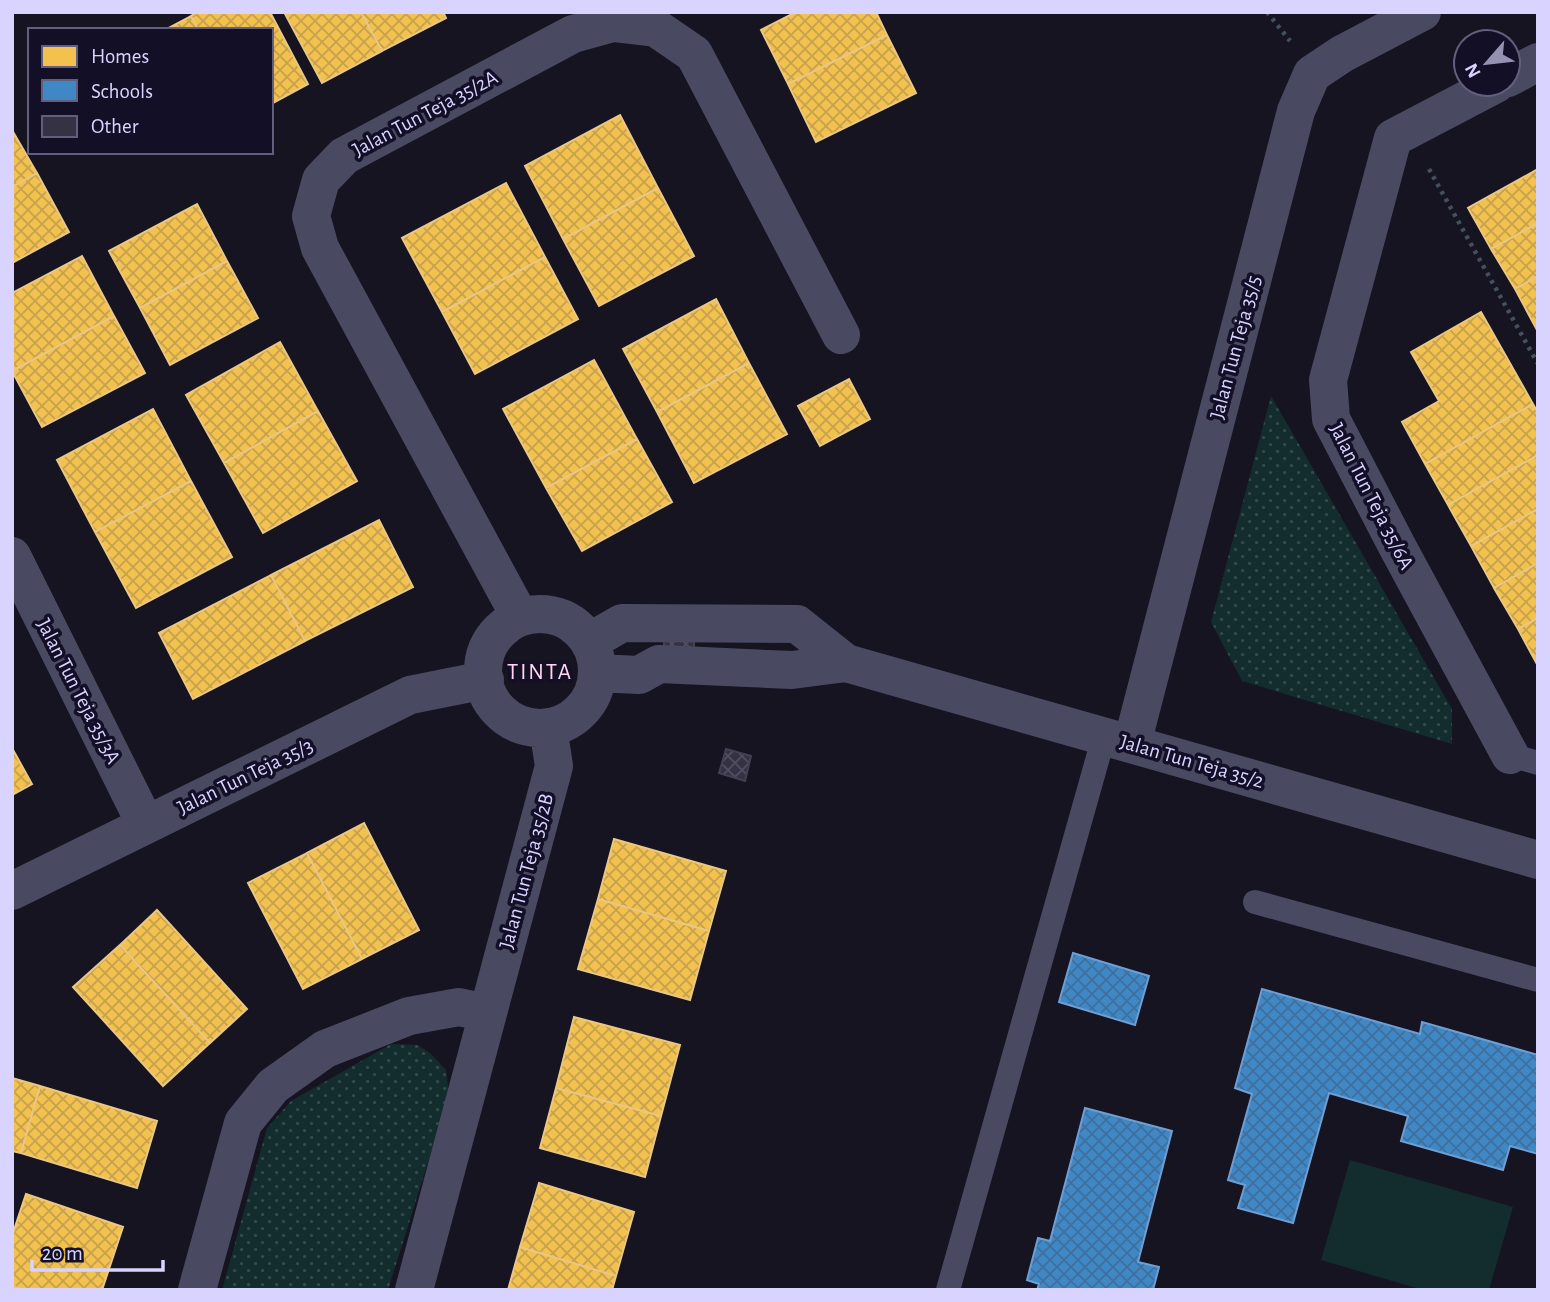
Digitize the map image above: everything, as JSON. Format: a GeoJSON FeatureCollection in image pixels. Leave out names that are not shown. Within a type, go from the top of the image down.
{"type":"FeatureCollection","features":[{"type":"Feature","properties":{"kind":"street","name":"Jalan Tun Teja 35/5"},"geometry":{"type":"LineString","coordinates":[[1118,740],[1296,111],[1312,74],[1342,54],[1422,12]]}},
{"type":"Feature","properties":{"kind":"street","name":"Jalan Tun Teja 35/2A"},"geometry":{"type":"LineString","coordinates":[[520,617],[320,248],[311,216],[321,180],[344,156],[573,34],[613,23],[656,28],[694,54],[841,335]]}},
{"type":"Feature","properties":{"kind":"street"},"geometry":{"type":"LineString","coordinates":[[1522,71],[1538,62]]}},
{"type":"Feature","properties":{"kind":"street"},"geometry":{"type":"LineString","coordinates":[[1401,134],[1469,98]]}},
{"type":"Feature","properties":{"kind":"street","name":"Jalan Tun Teja 35/6A"},"geometry":{"type":"LineString","coordinates":[[1401,134],[1328,380],[1331,418],[1397,545],[1524,759]]}},
{"type":"Feature","properties":{"kind":"street","name":"Jalan Tun Teja 35/3A"},"geometry":{"type":"LineString","coordinates":[[12,556],[146,825]]}},
{"type":"Feature","properties":{"kind":"street"},"geometry":{"type":"LineString","coordinates":[[555,615],[571,622],[584,634],[593,658],[597,683],[590,700],[579,713],[565,723],[531,727],[515,722],[502,713],[491,700],[485,685],[483,668],[486,652],[494,637],[506,625],[520,617],[555,615]]}},
{"type":"Feature","properties":{"kind":"street","name":"Jalan Tun Teja 35/2"},"geometry":{"type":"LineString","coordinates":[[846,663],[792,670],[659,664],[639,675],[593,658],[622,623],[797,625],[846,663],[1538,860]]}},
{"type":"Feature","properties":{"kind":"street","name":"Jalan Tun Teja 35/3"},"geometry":{"type":"LineString","coordinates":[[12,891],[410,695],[485,680]]}},
{"type":"Feature","properties":{"kind":"street","name":"Jalan Tun Teja 35/2B"},"geometry":{"type":"LineString","coordinates":[[414,1290],[554,766],[548,727]]}},
{"type":"Feature","properties":{"kind":"street"},"geometry":{"type":"LineString","coordinates":[[197,1290],[243,1123],[273,1086],[325,1049],[409,1016],[459,1007],[488,1013]]}},
{"type":"Feature","properties":{"kind":"lane"},"geometry":{"type":"LineString","coordinates":[[948,1290],[1118,740]]}},
{"type":"Feature","properties":{"kind":"lane"},"geometry":{"type":"LineString","coordinates":[[1255,902],[1538,980]]}},
{"type":"Feature","properties":{"kind":"path"},"geometry":{"type":"LineString","coordinates":[[1401,134],[1538,365]]}},
{"type":"Feature","properties":{"kind":"green space"},"geometry":{"type":"Polygon","coordinates":[[[1271,396],[1452,709],[1452,744],[1242,681],[1211,622],[1271,396]]]}},
{"type":"Feature","properties":{"kind":"green space"},"geometry":{"type":"Polygon","coordinates":[[[391,1044],[418,1045],[430,1053],[446,1070],[449,1095],[388,1290],[222,1290],[267,1128],[291,1101],[391,1044]]]}},
{"type":"Feature","properties":{"kind":"green space"},"geometry":{"type":"Polygon","coordinates":[[[1350,1160],[1513,1207],[1489,1290],[1423,1290],[1321,1260],[1350,1160]]]}},
{"type":"Feature","properties":{"kind":"building: Homes"},"geometry":{"type":"Polygon","coordinates":[[[198,12],[270,12],[308,84],[273,103],[273,28],[197,28],[191,16],[198,12]]]}},
{"type":"Feature","properties":{"kind":"building: Homes"},"geometry":{"type":"Polygon","coordinates":[[[284,12],[361,12],[382,51],[322,83],[284,12]]]}},
{"type":"Feature","properties":{"kind":"building: Homes"},"geometry":{"type":"Polygon","coordinates":[[[361,12],[443,12],[446,18],[382,51],[361,12]]]}},
{"type":"Feature","properties":{"kind":"building: Homes"},"geometry":{"type":"Polygon","coordinates":[[[796,12],[876,12],[887,35],[788,84],[761,30],[796,12]]]}},
{"type":"Feature","properties":{"kind":"building: Homes"},"geometry":{"type":"Polygon","coordinates":[[[191,16],[197,28],[169,28],[191,16]]]}},
{"type":"Feature","properties":{"kind":"building: Homes"},"geometry":{"type":"Polygon","coordinates":[[[887,35],[916,93],[816,142],[788,84],[887,35]]]}},
{"type":"Feature","properties":{"kind":"building: Homes"},"geometry":{"type":"Polygon","coordinates":[[[620,115],[658,188],[563,239],[525,166],[620,115]]]}},
{"type":"Feature","properties":{"kind":"building: Homes"},"geometry":{"type":"Polygon","coordinates":[[[12,130],[37,173],[12,187],[12,130]]]}},
{"type":"Feature","properties":{"kind":"building: Homes"},"geometry":{"type":"Polygon","coordinates":[[[1538,169],[1538,223],[1491,249],[1468,208],[1538,169]]]}},
{"type":"Feature","properties":{"kind":"building: Homes"},"geometry":{"type":"Polygon","coordinates":[[[37,173],[69,232],[12,263],[12,187],[37,173]]]}},
{"type":"Feature","properties":{"kind":"building: Homes"},"geometry":{"type":"Polygon","coordinates":[[[506,183],[545,257],[442,312],[402,238],[506,183]]]}},
{"type":"Feature","properties":{"kind":"building: Homes"},"geometry":{"type":"Polygon","coordinates":[[[658,188],[694,256],[599,306],[563,239],[658,188]]]}},
{"type":"Feature","properties":{"kind":"building: Homes"},"geometry":{"type":"Polygon","coordinates":[[[197,204],[227,261],[140,308],[109,251],[197,204]]]}},
{"type":"Feature","properties":{"kind":"building: Homes"},"geometry":{"type":"Polygon","coordinates":[[[1538,223],[1538,276],[1515,289],[1491,249],[1538,223]]]}},
{"type":"Feature","properties":{"kind":"building: Homes"},"geometry":{"type":"Polygon","coordinates":[[[82,256],[114,316],[12,371],[12,293],[82,256]]]}},
{"type":"Feature","properties":{"kind":"building: Homes"},"geometry":{"type":"Polygon","coordinates":[[[545,257],[578,319],[475,374],[442,312],[545,257]]]}},
{"type":"Feature","properties":{"kind":"building: Homes"},"geometry":{"type":"Polygon","coordinates":[[[227,261],[258,318],[170,365],[140,308],[227,261]]]}},
{"type":"Feature","properties":{"kind":"building: Homes"},"geometry":{"type":"Polygon","coordinates":[[[1538,276],[1538,330],[1537,330],[1515,289],[1538,276]]]}},
{"type":"Feature","properties":{"kind":"building: Homes"},"geometry":{"type":"Polygon","coordinates":[[[716,299],[749,363],[657,412],[623,349],[716,299]]]}},
{"type":"Feature","properties":{"kind":"building: Homes"},"geometry":{"type":"Polygon","coordinates":[[[1481,312],[1533,404],[1425,464],[1402,422],[1439,401],[1411,352],[1481,312]]]}},
{"type":"Feature","properties":{"kind":"building: Homes"},"geometry":{"type":"Polygon","coordinates":[[[114,316],[145,373],[42,427],[12,371],[114,316]]]}},
{"type":"Feature","properties":{"kind":"building: Homes"},"geometry":{"type":"Polygon","coordinates":[[[280,342],[318,411],[224,463],[186,395],[280,342]]]}},
{"type":"Feature","properties":{"kind":"building: Homes"},"geometry":{"type":"Polygon","coordinates":[[[594,360],[637,439],[546,488],[503,409],[594,360]]]}},
{"type":"Feature","properties":{"kind":"building: Homes"},"geometry":{"type":"Polygon","coordinates":[[[749,363],[787,434],[694,483],[657,412],[749,363]]]}},
{"type":"Feature","properties":{"kind":"building: Homes"},"geometry":{"type":"Polygon","coordinates":[[[849,379],[870,419],[820,446],[798,406],[849,379]]]}},
{"type":"Feature","properties":{"kind":"building: Homes"},"geometry":{"type":"Polygon","coordinates":[[[1533,404],[1538,413],[1538,455],[1448,505],[1425,464],[1533,404]]]}},
{"type":"Feature","properties":{"kind":"building: Homes"},"geometry":{"type":"Polygon","coordinates":[[[153,409],[191,481],[95,532],[57,460],[153,409]]]}},
{"type":"Feature","properties":{"kind":"building: Homes"},"geometry":{"type":"Polygon","coordinates":[[[318,411],[357,481],[263,533],[224,463],[318,411]]]}},
{"type":"Feature","properties":{"kind":"building: Homes"},"geometry":{"type":"Polygon","coordinates":[[[637,439],[672,502],[582,551],[546,488],[637,439]]]}},
{"type":"Feature","properties":{"kind":"building: Homes"},"geometry":{"type":"Polygon","coordinates":[[[1538,455],[1538,509],[1471,546],[1448,505],[1538,455]]]}},
{"type":"Feature","properties":{"kind":"building: Homes"},"geometry":{"type":"Polygon","coordinates":[[[191,481],[232,557],[136,608],[95,532],[191,481]]]}},
{"type":"Feature","properties":{"kind":"building: Homes"},"geometry":{"type":"Polygon","coordinates":[[[1538,509],[1538,563],[1494,588],[1471,546],[1538,509]]]}},
{"type":"Feature","properties":{"kind":"building: Homes"},"geometry":{"type":"Polygon","coordinates":[[[379,520],[413,587],[305,641],[271,575],[379,520]]]}},
{"type":"Feature","properties":{"kind":"building: Homes"},"geometry":{"type":"Polygon","coordinates":[[[1538,563],[1538,618],[1518,629],[1494,588],[1538,563]]]}},
{"type":"Feature","properties":{"kind":"building: Homes"},"geometry":{"type":"Polygon","coordinates":[[[271,575],[305,641],[193,699],[159,633],[271,575]]]}},
{"type":"Feature","properties":{"kind":"building: Homes"},"geometry":{"type":"Polygon","coordinates":[[[1538,618],[1538,666],[1518,629],[1538,618]]]}},
{"type":"Feature","properties":{"kind":"building: Homes"},"geometry":{"type":"Polygon","coordinates":[[[12,748],[32,784],[12,795],[12,748]]]}},
{"type":"Feature","properties":{"kind":"building: Homes"},"geometry":{"type":"Polygon","coordinates":[[[364,823],[419,930],[362,959],[307,853],[364,823]]]}},
{"type":"Feature","properties":{"kind":"building: Homes"},"geometry":{"type":"Polygon","coordinates":[[[614,839],[726,871],[709,931],[598,899],[614,839]]]}},
{"type":"Feature","properties":{"kind":"building: Homes"},"geometry":{"type":"Polygon","coordinates":[[[307,853],[362,959],[303,989],[248,883],[307,853]]]}},
{"type":"Feature","properties":{"kind":"building: Homes"},"geometry":{"type":"Polygon","coordinates":[[[598,899],[709,931],[690,1000],[578,969],[598,899]]]}},
{"type":"Feature","properties":{"kind":"building: Homes"},"geometry":{"type":"Polygon","coordinates":[[[157,910],[247,1009],[210,1043],[120,945],[157,910]]]}},
{"type":"Feature","properties":{"kind":"building: Homes"},"geometry":{"type":"Polygon","coordinates":[[[120,945],[210,1043],[163,1086],[73,987],[120,945]]]}},
{"type":"Feature","properties":{"kind":"building: Homes"},"geometry":{"type":"Polygon","coordinates":[[[574,1017],[680,1045],[661,1116],[556,1088],[574,1017]]]}},
{"type":"Feature","properties":{"kind":"building: Homes"},"geometry":{"type":"Polygon","coordinates":[[[12,1078],[40,1086],[21,1153],[12,1151],[12,1078]]]}},
{"type":"Feature","properties":{"kind":"building: Homes"},"geometry":{"type":"Polygon","coordinates":[[[40,1086],[157,1121],[137,1188],[21,1153],[40,1086]]]}},
{"type":"Feature","properties":{"kind":"building: Homes"},"geometry":{"type":"Polygon","coordinates":[[[556,1088],[661,1116],[645,1177],[540,1148],[556,1088]]]}},
{"type":"Feature","properties":{"kind":"building: Homes"},"geometry":{"type":"Polygon","coordinates":[[[539,1183],[634,1212],[616,1276],[520,1247],[539,1183]]]}},
{"type":"Feature","properties":{"kind":"building: Homes"},"geometry":{"type":"Polygon","coordinates":[[[26,1194],[123,1227],[102,1290],[23,1290],[12,1286],[12,1236],[26,1194]]]}},
{"type":"Feature","properties":{"kind":"building: Homes"},"geometry":{"type":"Polygon","coordinates":[[[520,1247],[616,1276],[612,1290],[508,1290],[520,1247]]]}},
{"type":"Feature","properties":{"kind":"building: Schools"},"geometry":{"type":"Polygon","coordinates":[[[1073,953],[1149,976],[1135,1025],[1059,1002],[1073,953]]]}},
{"type":"Feature","properties":{"kind":"building: Schools"},"geometry":{"type":"Polygon","coordinates":[[[1262,989],[1420,1034],[1422,1022],[1538,1055],[1538,1154],[1510,1146],[1503,1170],[1401,1141],[1408,1116],[1329,1093],[1293,1223],[1238,1208],[1245,1185],[1228,1180],[1252,1094],[1235,1088],[1262,989]]]}},
{"type":"Feature","properties":{"kind":"building: Schools"},"geometry":{"type":"Polygon","coordinates":[[[1085,1108],[1172,1131],[1138,1262],[1159,1267],[1153,1290],[1037,1290],[1039,1284],[1027,1280],[1038,1238],[1050,1241],[1085,1108]]]}},
{"type":"Feature","properties":{"kind":"building: Other"},"geometry":{"type":"Polygon","coordinates":[[[694,640],[694,656],[664,657],[664,641],[694,640]]]}},
{"type":"Feature","properties":{"kind":"building: Other"},"geometry":{"type":"Polygon","coordinates":[[[726,749],[751,756],[745,781],[719,773],[726,749]]]}},
{"type":"Feature","properties":{"kind":"district","name":"TINTA"},"geometry":{"type":"Point","coordinates":[540,671]}}]}
